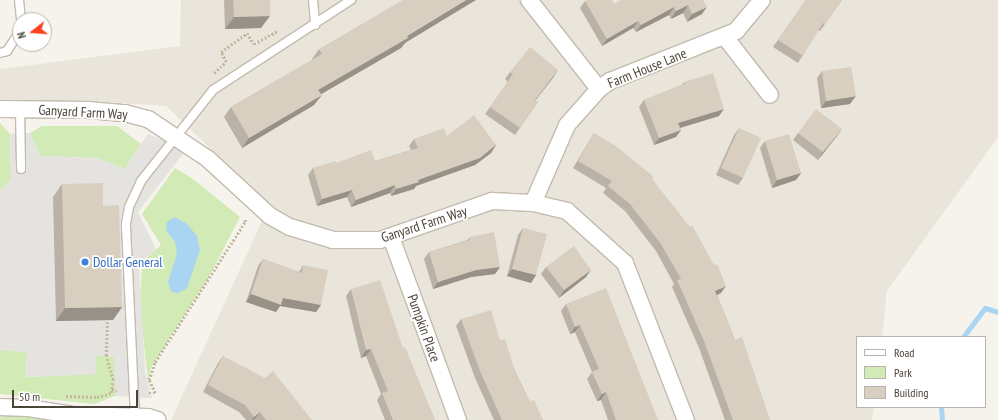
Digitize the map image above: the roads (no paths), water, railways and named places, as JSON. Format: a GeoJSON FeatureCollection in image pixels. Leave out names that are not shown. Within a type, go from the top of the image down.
{"type":"FeatureCollection","features":[{"type":"Feature","properties":{"kind":"street"},"geometry":{"type":"LineString","coordinates":[[529,0],[599,89]]}},
{"type":"Feature","properties":{"kind":"street","name":"Farm House Lane"},"geometry":{"type":"LineString","coordinates":[[533,202],[567,124],[599,89],[610,81],[736,32],[762,0]]}},
{"type":"Feature","properties":{"kind":"street"},"geometry":{"type":"LineString","coordinates":[[725,37],[770,95]]}},
{"type":"Feature","properties":{"kind":"street","name":"Ganyard Farm Way"},"geometry":{"type":"LineString","coordinates":[[0,109],[125,112],[148,119],[175,135],[208,159],[270,216],[290,227],[333,240],[380,240],[492,201],[533,202],[567,211],[625,263],[686,420]]}},
{"type":"Feature","properties":{"kind":"street","name":"Pumpkin Place"},"geometry":{"type":"LineString","coordinates":[[391,237],[458,420]]}},
{"type":"Feature","properties":{"kind":"street"},"geometry":{"type":"LineString","coordinates":[[0,407],[28,408],[74,415],[135,417],[158,420]]}},
{"type":"Feature","properties":{"kind":"street"},"geometry":{"type":"LineString","coordinates":[[56,420],[74,415]]}},
{"type":"Feature","properties":{"kind":"lane"},"geometry":{"type":"LineString","coordinates":[[19,0],[20,12]]}},
{"type":"Feature","properties":{"kind":"lane"},"geometry":{"type":"LineString","coordinates":[[313,0],[314,25]]}},
{"type":"Feature","properties":{"kind":"lane"},"geometry":{"type":"LineString","coordinates":[[135,417],[126,224],[129,207],[141,181],[175,135],[213,90],[351,0]]}},
{"type":"Feature","properties":{"kind":"lane"},"geometry":{"type":"LineString","coordinates":[[0,53],[7,51],[12,43]]}},
{"type":"Feature","properties":{"kind":"lane"},"geometry":{"type":"LineString","coordinates":[[20,110],[20,169]]}},
{"type":"Feature","properties":{"kind":"water"},"geometry":{"type":"Polygon","coordinates":[[[175,217],[187,224],[197,236],[200,250],[187,288],[178,293],[172,292],[168,282],[177,254],[175,242],[166,230],[167,222],[175,217]]]}},
{"type":"Feature","properties":{"kind":"waterway"},"geometry":{"type":"LineString","coordinates":[[964,336],[985,308],[998,312]]}},
{"type":"Feature","properties":{"kind":"waterway"},"geometry":{"type":"LineString","coordinates":[[941,408],[942,420]]}},
{"type":"Feature","properties":{"kind":"place","name":"Dollar General"},"geometry":{"type":"Point","coordinates":[85,262]}}]}
